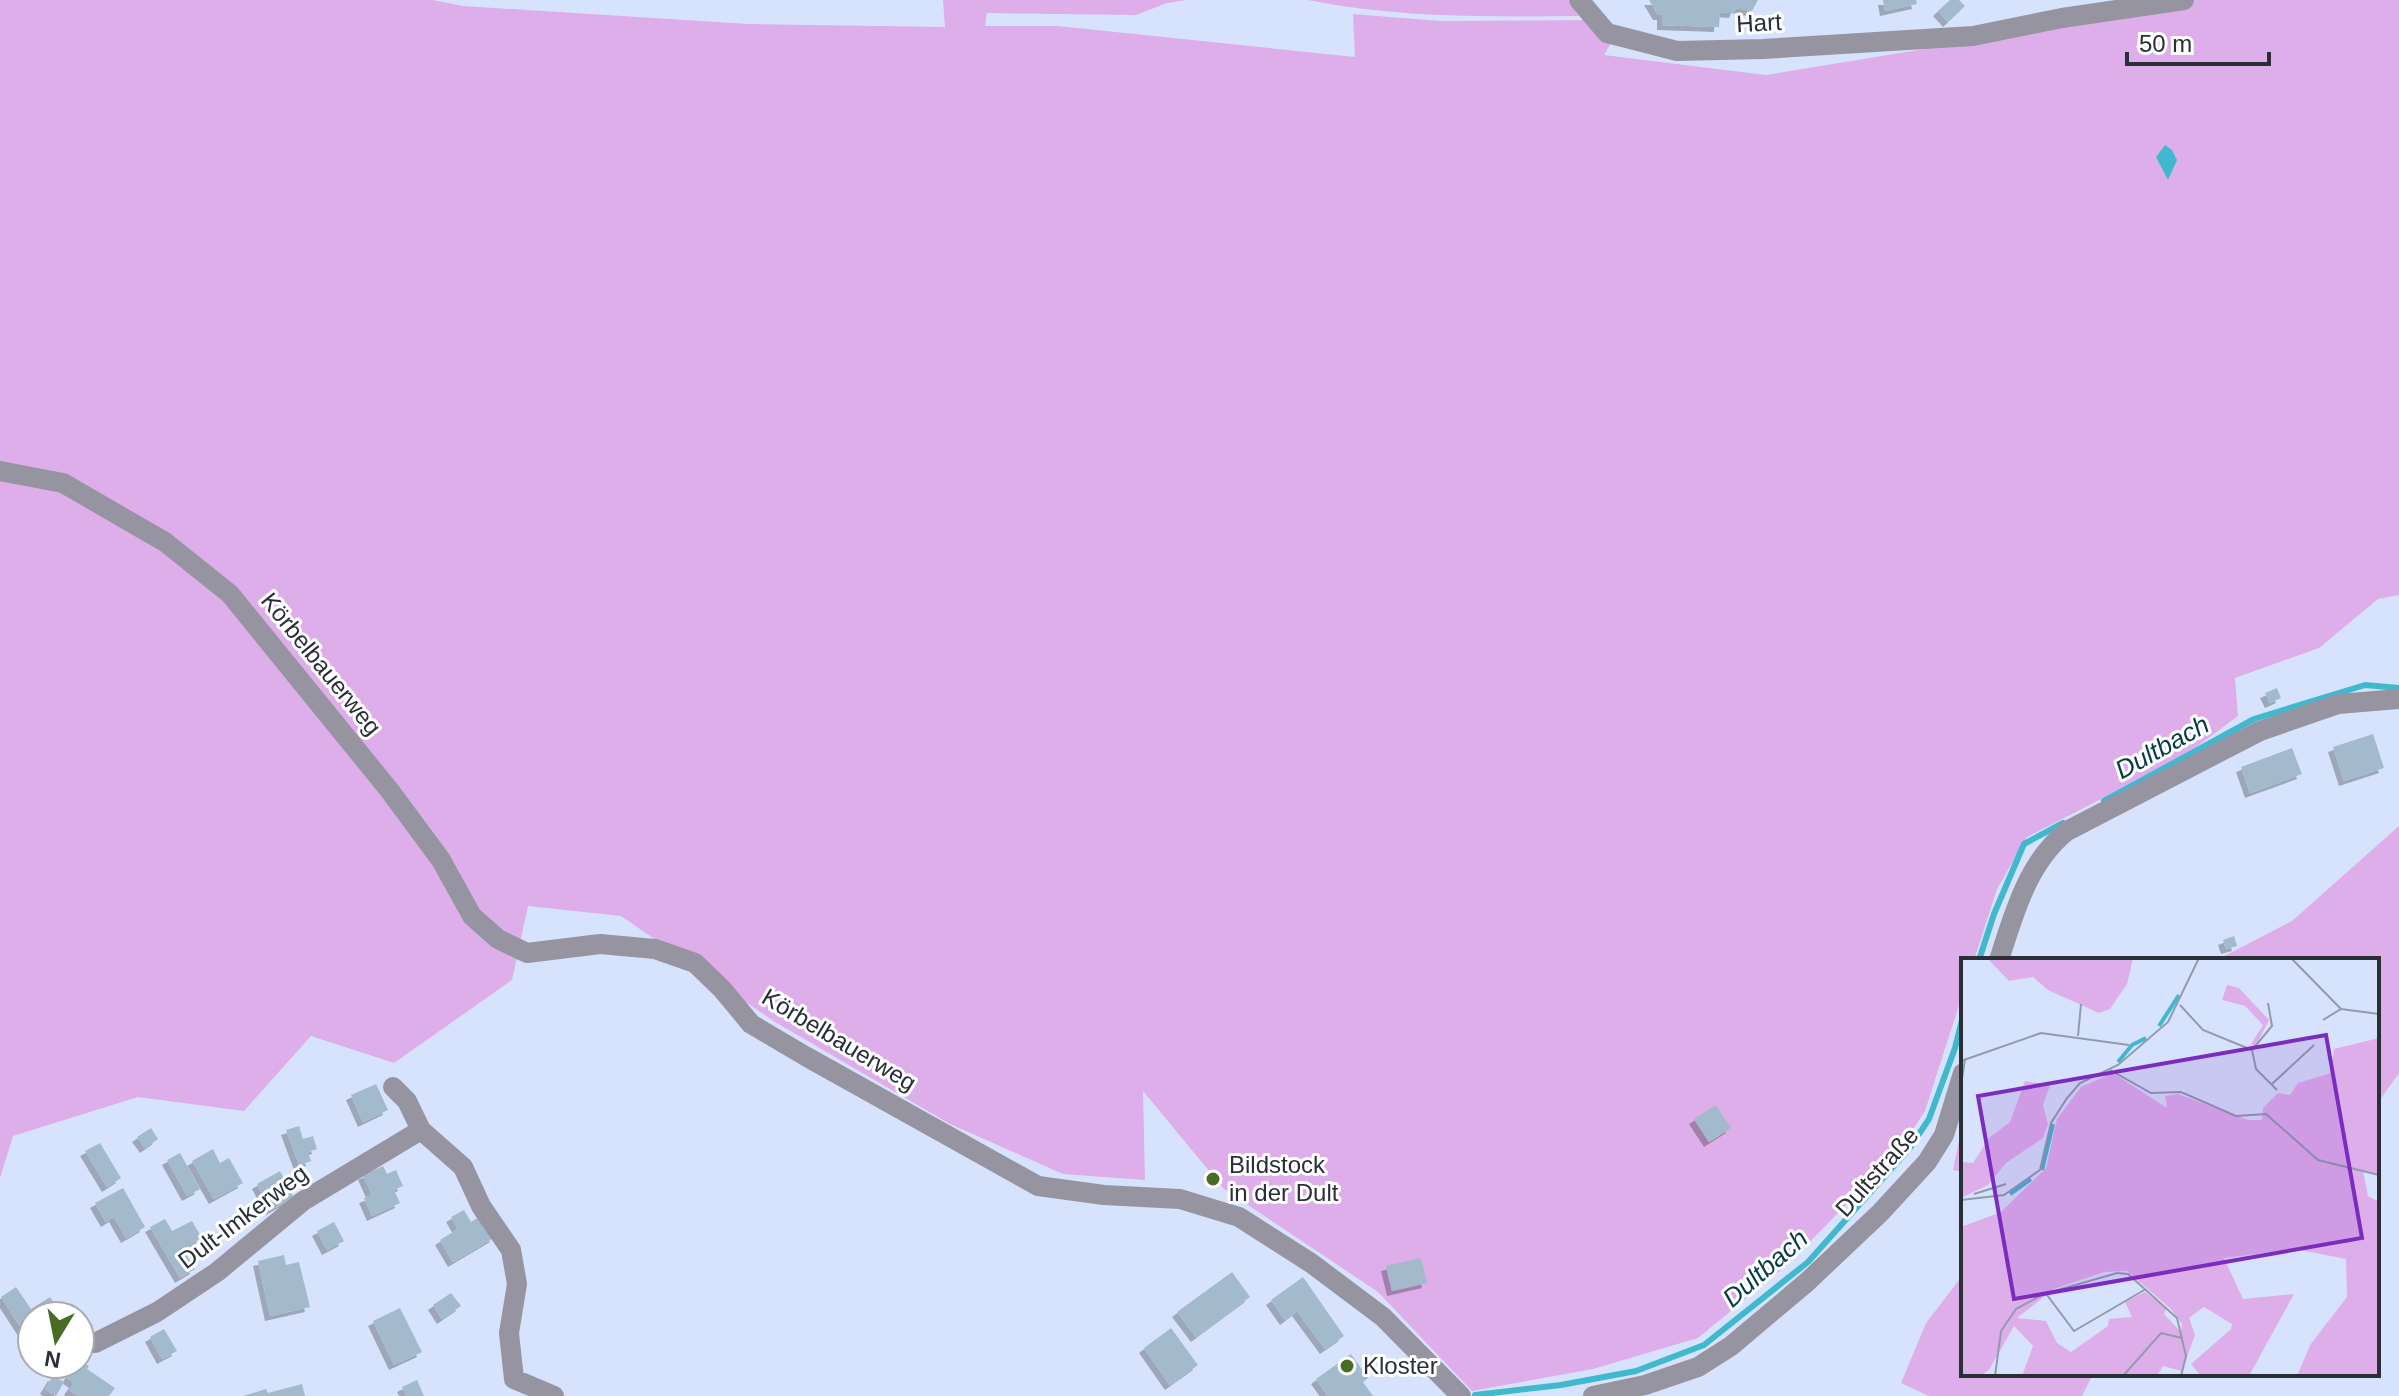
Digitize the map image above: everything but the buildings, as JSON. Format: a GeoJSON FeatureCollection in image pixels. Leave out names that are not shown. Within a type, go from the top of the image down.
{"type":"FeatureCollection","features":[{"type":"Feature","properties":{"kind":"street","name":"Hart"},"geometry":{"type":"LineString","coordinates":[[1579,0],[1607,33],[1677,51],[1973,36],[2184,0]]}},
{"type":"Feature","properties":{"kind":"street","name":"Hart"},"geometry":{"type":"LineString","coordinates":[[2006,29],[2073,5],[2097,0]]}},
{"type":"Feature","properties":{"kind":"street","name":"Körbelbauerweg"},"geometry":{"type":"LineString","coordinates":[[0,471],[63,483],[165,542],[230,594],[390,791],[441,860],[472,916],[498,939],[527,953],[600,944],[655,949],[695,963],[751,1024],[1038,1186],[1104,1195],[1180,1199],[1239,1217],[1301,1257],[1383,1317],[1461,1396]]}},
{"type":"Feature","properties":{"kind":"street"},"geometry":{"type":"LineString","coordinates":[[2000,958],[2032,870],[2050,845],[2067,831],[2260,731],[2338,704],[2399,699]]}},
{"type":"Feature","properties":{"kind":"street","name":"Dultstraße"},"geometry":{"type":"LineString","coordinates":[[1593,1396],[1645,1385],[1698,1367],[1731,1346],[1807,1282],[1880,1213],[1927,1162],[1944,1135],[1961,1080]]}},
{"type":"Feature","properties":{"kind":"street"},"geometry":{"type":"LineString","coordinates":[[393,1087],[407,1101],[421,1130],[463,1167],[481,1206],[511,1250],[517,1284],[509,1333],[514,1379],[554,1396]]}},
{"type":"Feature","properties":{"kind":"street","name":"Dult-Imkerweg"},"geometry":{"type":"LineString","coordinates":[[96,1342],[157,1312],[217,1272],[303,1201],[421,1130]]}},
{"type":"Feature","properties":{"kind":"shaded area"},"geometry":{"type":"Polygon","coordinates":[[[0,0],[433,0],[463,6],[749,24],[945,27],[943,0],[1187,0],[1167,3],[1136,15],[987,13],[985,26],[1058,26],[1355,57],[1353,14],[1440,21],[1593,20],[1614,38],[1604,55],[1766,75],[2119,17],[2171,0],[2399,0],[2399,595],[2378,599],[2319,648],[2235,678],[2238,716],[2183,757],[2027,837],[1997,889],[1975,958],[1961,958],[1961,999],[1925,1111],[1899,1151],[1788,1264],[1698,1338],[1593,1369],[1472,1391],[1378,1292],[1224,1189],[1143,1091],[1145,1180],[1063,1174],[950,1124],[775,1022],[621,916],[528,906],[512,980],[394,1063],[311,1036],[244,1111],[138,1097],[13,1136],[0,1178],[0,0]]]}},
{"type":"Feature","properties":{"kind":"shaded area"},"geometry":{"type":"Polygon","coordinates":[[[1308,0],[1568,0],[1579,16],[1409,13],[1308,0]]]}},
{"type":"Feature","properties":{"kind":"shaded area"},"geometry":{"type":"Polygon","coordinates":[[[2399,826],[2399,1073],[2379,1101],[2379,958],[2221,958],[2292,921],[2399,826]]]}},
{"type":"Feature","properties":{"kind":"shaded area"},"geometry":{"type":"Polygon","coordinates":[[[1961,1131],[1961,1172],[1953,1170],[1961,1131]]]}},
{"type":"Feature","properties":{"kind":"shaded area"},"geometry":{"type":"Polygon","coordinates":[[[1961,1278],[1961,1376],[2092,1376],[2082,1396],[1929,1396],[1901,1383],[1926,1323],[1961,1278]]]}},
{"type":"Feature","properties":{"kind":"water"},"geometry":{"type":"Polygon","coordinates":[[[2165,145],[2177,160],[2168,180],[2156,157],[2165,145]]]}},
{"type":"Feature","properties":{"kind":"waterway","name":"Dultbach"},"geometry":{"type":"LineString","coordinates":[[2104,801],[2254,719],[2365,685],[2399,688]]}},
{"type":"Feature","properties":{"kind":"waterway","name":"Dultbach"},"geometry":{"type":"LineString","coordinates":[[1980,958],[1994,914],[2024,844],[2063,823]]}},
{"type":"Feature","properties":{"kind":"waterway","name":"Dultbach"},"geometry":{"type":"LineString","coordinates":[[1475,1395],[1561,1385],[1636,1371],[1704,1345],[1808,1262],[1909,1149],[1929,1119],[1961,1024]]}},
{"type":"Feature","properties":{"kind":"place","name":"Bildstock in der Dult"},"geometry":{"type":"Point","coordinates":[1213,1179]}},
{"type":"Feature","properties":{"kind":"place","name":"Kloster"},"geometry":{"type":"Point","coordinates":[1347,1366]}}]}
